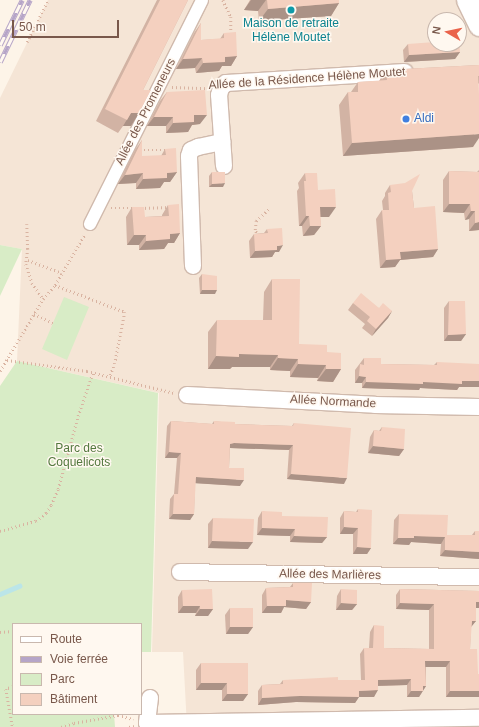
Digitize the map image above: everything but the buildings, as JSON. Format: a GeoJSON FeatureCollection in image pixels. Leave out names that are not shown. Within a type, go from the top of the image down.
{"type":"FeatureCollection","features":[{"type":"Feature","properties":{"kind":"street","name":"Allée des Promeneurs"},"geometry":{"type":"LineString","coordinates":[[90,224],[202,0]]}},
{"type":"Feature","properties":{"kind":"street"},"geometry":{"type":"LineString","coordinates":[[467,0],[479,25]]}},
{"type":"Feature","properties":{"kind":"street","name":"Allée de la Résidence Hélène Moutet"},"geometry":{"type":"LineString","coordinates":[[221,88],[226,83],[417,71]]}},
{"type":"Feature","properties":{"kind":"street"},"geometry":{"type":"LineString","coordinates":[[221,88],[220,95],[224,166]]}},
{"type":"Feature","properties":{"kind":"street"},"geometry":{"type":"LineString","coordinates":[[193,266],[189,156],[192,150],[222,142]]}},
{"type":"Feature","properties":{"kind":"street","name":"Allée Normande"},"geometry":{"type":"LineString","coordinates":[[186,394],[375,405],[479,407]]}},
{"type":"Feature","properties":{"kind":"street","name":"Allée des Marlières"},"geometry":{"type":"LineString","coordinates":[[180,572],[479,577]]}},
{"type":"Feature","properties":{"kind":"street"},"geometry":{"type":"LineString","coordinates":[[150,698],[147,725],[479,718]]}},
{"type":"Feature","properties":{"kind":"path"},"geometry":{"type":"LineString","coordinates":[[28,42],[48,0]]}},
{"type":"Feature","properties":{"kind":"path"},"geometry":{"type":"LineString","coordinates":[[223,0],[231,17],[232,39]]}},
{"type":"Feature","properties":{"kind":"path","name":"Allée de la Résidence Hélène Moutet"},"geometry":{"type":"LineString","coordinates":[[158,87],[221,88]]}},
{"type":"Feature","properties":{"kind":"path"},"geometry":{"type":"LineString","coordinates":[[127,150],[192,150]]}},
{"type":"Feature","properties":{"kind":"path"},"geometry":{"type":"LineString","coordinates":[[98,207],[191,206]]}},
{"type":"Feature","properties":{"kind":"path"},"geometry":{"type":"LineString","coordinates":[[260,240],[255,225],[256,221],[269,209]]}},
{"type":"Feature","properties":{"kind":"path"},"geometry":{"type":"LineString","coordinates":[[27,224],[28,260],[26,264],[32,284],[43,299]]}},
{"type":"Feature","properties":{"kind":"path"},"geometry":{"type":"LineString","coordinates":[[0,371],[43,299],[55,285],[90,224]]}},
{"type":"Feature","properties":{"kind":"path"},"geometry":{"type":"LineString","coordinates":[[28,260],[62,273]]}},
{"type":"Feature","properties":{"kind":"path"},"geometry":{"type":"LineString","coordinates":[[55,285],[125,312],[110,377]]}},
{"type":"Feature","properties":{"kind":"path"},"geometry":{"type":"LineString","coordinates":[[34,314],[53,323]]}},
{"type":"Feature","properties":{"kind":"path"},"geometry":{"type":"LineString","coordinates":[[7,360],[94,372],[186,394]]}},
{"type":"Feature","properties":{"kind":"path"},"geometry":{"type":"LineString","coordinates":[[0,531],[36,521],[46,513],[51,505],[57,493],[78,416],[94,372]]}},
{"type":"Feature","properties":{"kind":"path"},"geometry":{"type":"LineString","coordinates":[[0,631],[12,631]]}},
{"type":"Feature","properties":{"kind":"path"},"geometry":{"type":"LineString","coordinates":[[12,687],[6,690],[14,727]]}},
{"type":"Feature","properties":{"kind":"path"},"geometry":{"type":"LineString","coordinates":[[61,727],[113,715]]}},
{"type":"Feature","properties":{"kind":"path"},"geometry":{"type":"LineString","coordinates":[[121,715],[147,725]]}},
{"type":"Feature","properties":{"kind":"shaded area"},"geometry":{"type":"Polygon","coordinates":[[[48,0],[479,0],[479,727],[187,727],[183,652],[152,652],[159,393],[17,361],[22,249],[0,245],[0,98],[48,0]]]}},
{"type":"Feature","properties":{"kind":"green space"},"geometry":{"type":"Polygon","coordinates":[[[0,245],[22,249],[0,296],[0,245]]]}},
{"type":"Feature","properties":{"kind":"green space"},"geometry":{"type":"Polygon","coordinates":[[[64,297],[89,307],[67,360],[42,349],[64,297]]]}},
{"type":"Feature","properties":{"kind":"green space","name":"Parc des Coquelicots"},"geometry":{"type":"Polygon","coordinates":[[[17,361],[158,393],[151,652],[142,652],[142,623],[12,623],[12,715],[114,715],[115,727],[0,727],[0,386],[17,361]]]}},
{"type":"Feature","properties":{"kind":"waterway"},"geometry":{"type":"LineString","coordinates":[[0,594],[19,586]]}},
{"type":"Feature","properties":{"kind":"railway"},"geometry":{"type":"LineString","coordinates":[[0,45],[22,0]]}},
{"type":"Feature","properties":{"kind":"railway"},"geometry":{"type":"LineString","coordinates":[[0,62],[30,0]]}},
{"type":"Feature","properties":{"kind":"place","name":"Maison de retraite Hélène Moutet"},"geometry":{"type":"Point","coordinates":[291,10]}},
{"type":"Feature","properties":{"kind":"place","name":"Aldi"},"geometry":{"type":"Point","coordinates":[406,119]}}]}
